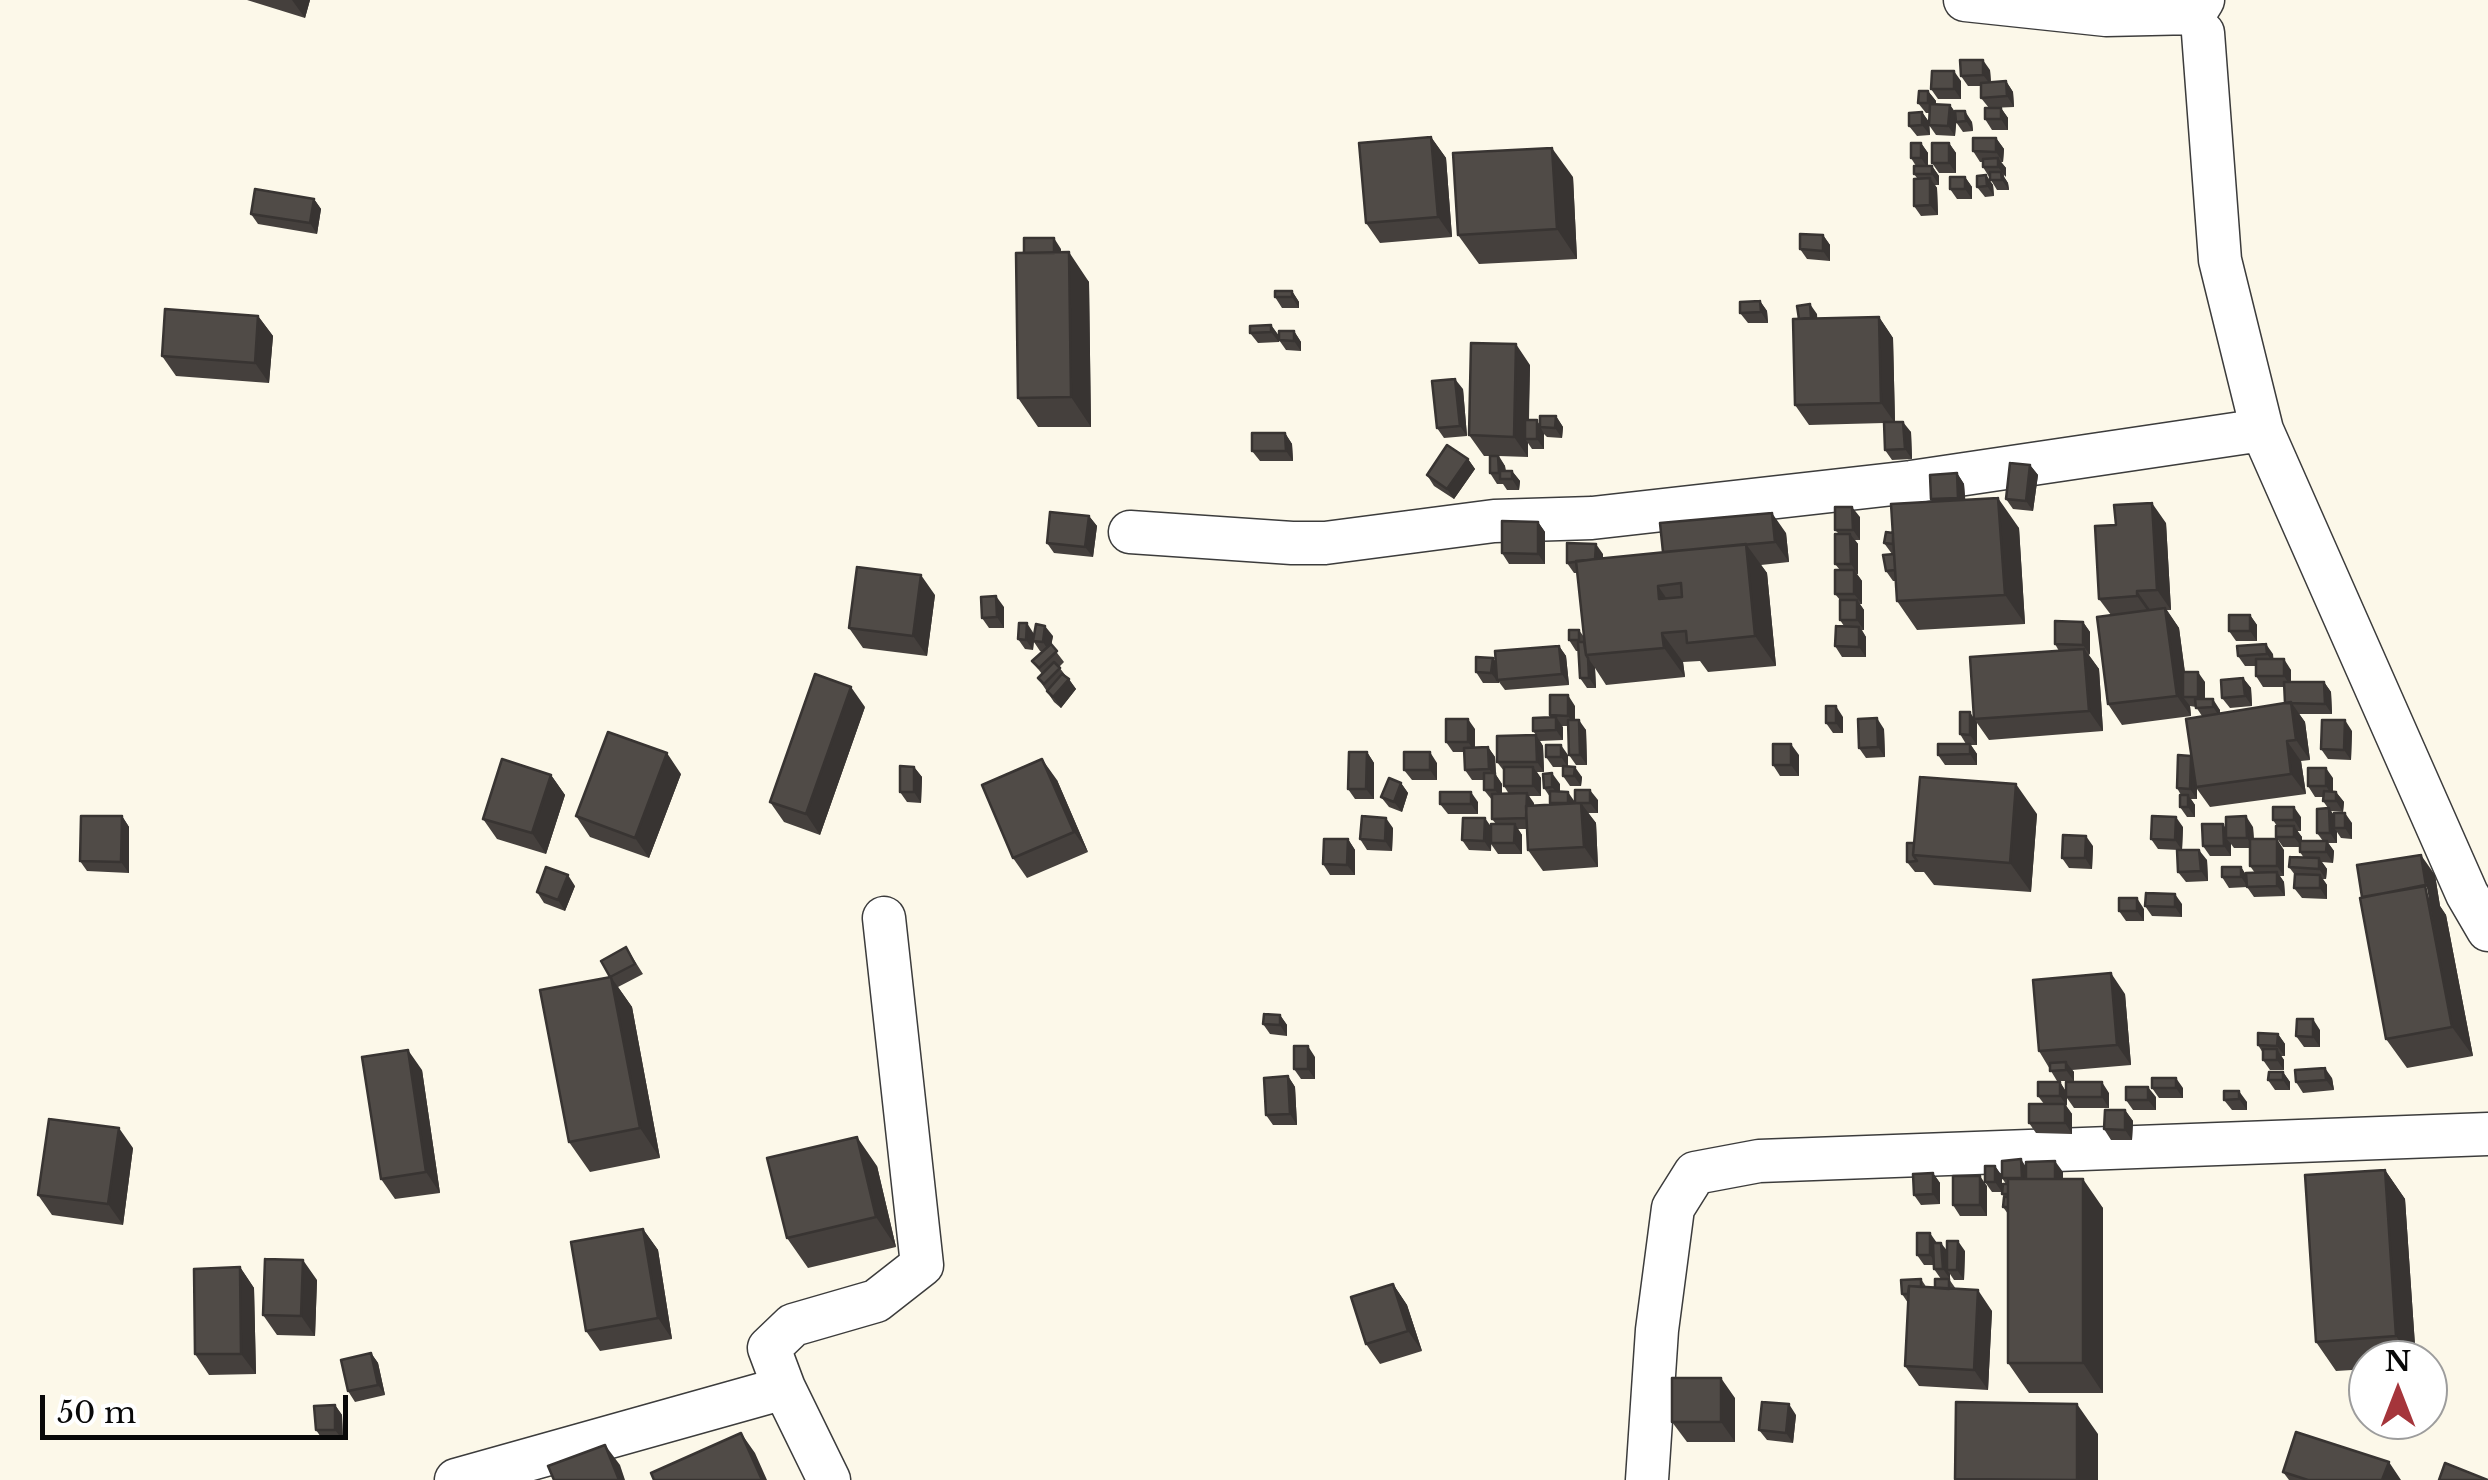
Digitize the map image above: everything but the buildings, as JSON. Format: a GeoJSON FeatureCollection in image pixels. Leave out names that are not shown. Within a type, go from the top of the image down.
{"type":"FeatureCollection","features":[{"type":"Feature","properties":{"kind":"street"},"geometry":{"type":"LineString","coordinates":[[1965,0],[2106,15],[2195,13],[2203,17],[2220,260],[2262,430],[2466,894],[2488,930]]}},
{"type":"Feature","properties":{"kind":"street"},"geometry":{"type":"LineString","coordinates":[[1130,532],[1325,543],[1494,521],[1592,518],[1911,482],[2262,430]]}},
{"type":"Feature","properties":{"kind":"street"},"geometry":{"type":"LineString","coordinates":[[829,1480],[769,1348],[793,1325],[876,1300],[922,1264],[884,918]]}},
{"type":"Feature","properties":{"kind":"street"},"geometry":{"type":"LineString","coordinates":[[1647,1480],[1657,1330],[1673,1208],[1695,1173],[1759,1161],[2488,1134]]}},
{"type":"Feature","properties":{"kind":"street"},"geometry":{"type":"LineString","coordinates":[[456,1480],[784,1388]]}}]}
